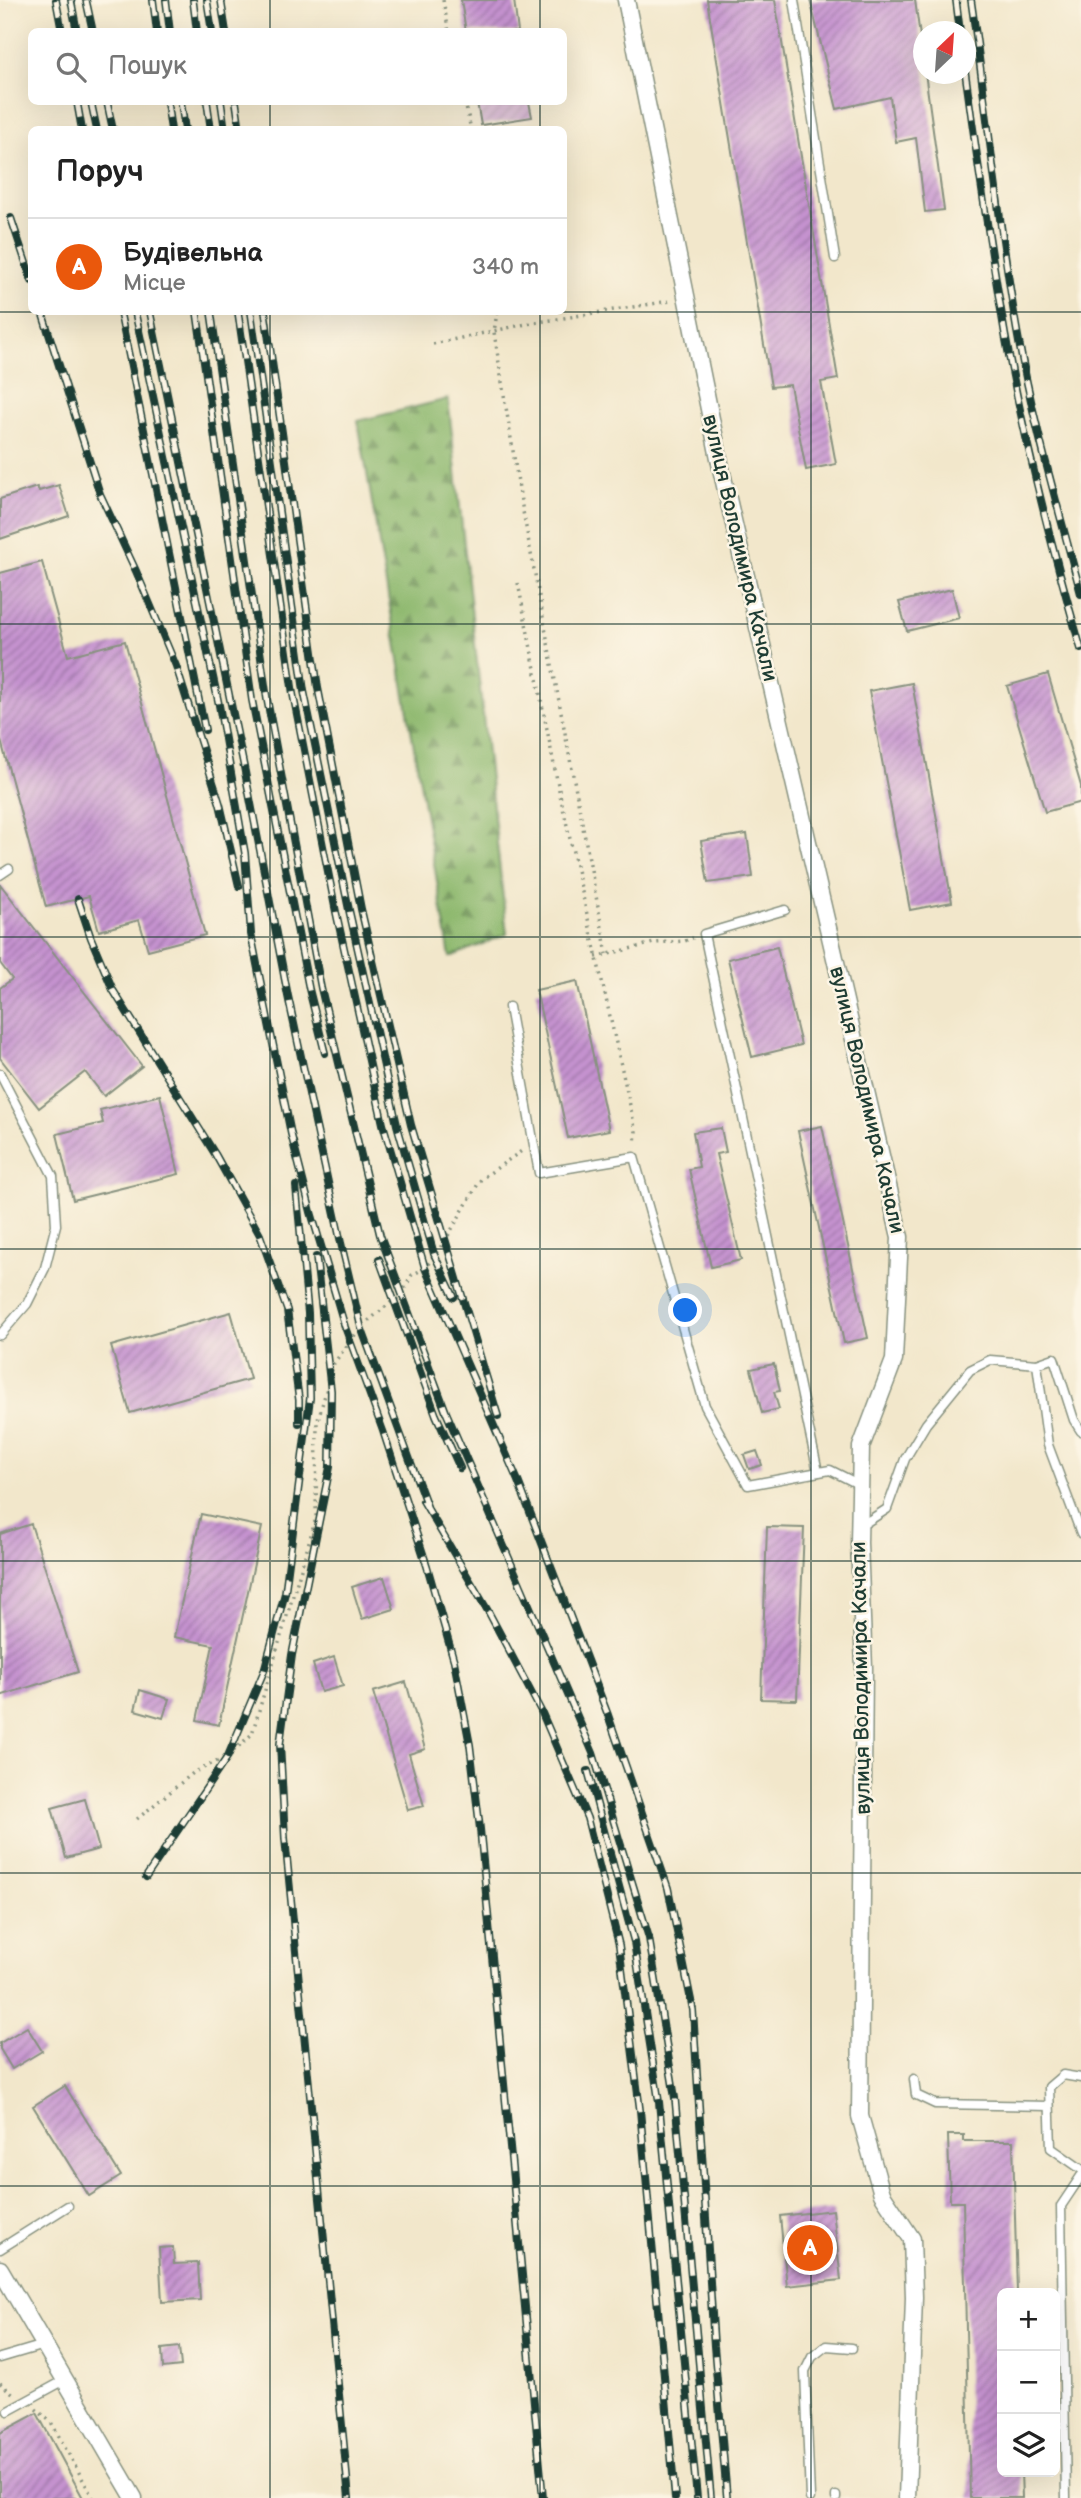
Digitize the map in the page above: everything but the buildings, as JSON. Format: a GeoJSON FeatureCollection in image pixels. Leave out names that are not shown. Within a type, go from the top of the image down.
{"type":"FeatureCollection","features":[{"type":"Feature","properties":{"kind":"street","name":"вулиця Володимира Качали"},"geometry":{"type":"LineString","coordinates":[[626,0],[722,473],[900,1237],[894,1360],[860,1447],[859,1527],[864,1668],[860,2116],[882,2194],[912,2239],[914,2297],[907,2498]]}},
{"type":"Feature","properties":{"kind":"street"},"geometry":{"type":"LineString","coordinates":[[0,2269],[134,2498]]}},
{"type":"Feature","properties":{"kind":"lane"},"geometry":{"type":"LineString","coordinates":[[794,0],[835,258]]}},
{"type":"Feature","properties":{"kind":"lane"},"geometry":{"type":"LineString","coordinates":[[0,875],[9,869]]}},
{"type":"Feature","properties":{"kind":"lane"},"geometry":{"type":"LineString","coordinates":[[785,910],[704,934],[818,1472]]}},
{"type":"Feature","properties":{"kind":"lane"},"geometry":{"type":"LineString","coordinates":[[509,1007],[538,1173],[634,1157],[705,1406],[748,1485],[830,1470],[860,1485]]}},
{"type":"Feature","properties":{"kind":"lane"},"geometry":{"type":"LineString","coordinates":[[0,1074],[53,1176],[55,1225],[46,1268],[27,1304],[0,1335]]}},
{"type":"Feature","properties":{"kind":"lane"},"geometry":{"type":"LineString","coordinates":[[859,1527],[887,1509],[905,1459],[926,1424],[970,1370],[990,1360],[1037,1364],[1054,1358],[1074,1420],[1081,1431]]}},
{"type":"Feature","properties":{"kind":"lane"},"geometry":{"type":"LineString","coordinates":[[1037,1364],[1048,1445],[1081,1533]]}},
{"type":"Feature","properties":{"kind":"lane"},"geometry":{"type":"LineString","coordinates":[[1081,2078],[1063,2075],[1049,2087],[1051,2148],[1081,2169]]}},
{"type":"Feature","properties":{"kind":"lane"},"geometry":{"type":"LineString","coordinates":[[914,2079],[916,2095],[935,2104],[1049,2106]]}},
{"type":"Feature","properties":{"kind":"lane"},"geometry":{"type":"LineString","coordinates":[[1066,2498],[1061,2206],[1081,2176]]}},
{"type":"Feature","properties":{"kind":"lane"},"geometry":{"type":"LineString","coordinates":[[0,2249],[68,2206]]}},
{"type":"Feature","properties":{"kind":"lane"},"geometry":{"type":"LineString","coordinates":[[0,2358],[46,2344]]}},
{"type":"Feature","properties":{"kind":"lane"},"geometry":{"type":"LineString","coordinates":[[810,2498],[805,2371],[812,2357],[826,2346],[852,2348]]}},
{"type":"Feature","properties":{"kind":"lane"},"geometry":{"type":"LineString","coordinates":[[8,2411],[65,2380]]}},
{"type":"Feature","properties":{"kind":"path"},"geometry":{"type":"LineString","coordinates":[[443,0],[448,28]]}},
{"type":"Feature","properties":{"kind":"path"},"geometry":{"type":"LineString","coordinates":[[466,105],[470,126]]}},
{"type":"Feature","properties":{"kind":"path"},"geometry":{"type":"LineString","coordinates":[[433,344],[526,324],[686,299]]}},
{"type":"Feature","properties":{"kind":"path"},"geometry":{"type":"LineString","coordinates":[[497,315],[494,332],[521,501],[607,954]]}},
{"type":"Feature","properties":{"kind":"path"},"geometry":{"type":"LineString","coordinates":[[518,583],[559,790],[636,1132],[634,1157]]}},
{"type":"Feature","properties":{"kind":"path"},"geometry":{"type":"LineString","coordinates":[[596,957],[654,943],[685,942],[704,934]]}},
{"type":"Feature","properties":{"kind":"path"},"geometry":{"type":"LineString","coordinates":[[137,1819],[193,1773],[228,1756],[252,1734],[316,1518],[317,1423],[334,1363],[361,1327],[402,1293],[412,1275],[425,1268],[445,1241],[481,1179],[533,1142]]}},
{"type":"Feature","properties":{"kind":"path"},"geometry":{"type":"LineString","coordinates":[[0,2383],[39,2410],[51,2422],[93,2498]]}},
{"type":"Feature","properties":{"kind":"green space"},"geometry":{"type":"Polygon","coordinates":[[[448,399],[507,934],[450,957],[358,421],[448,399]]]}},
{"type":"Feature","properties":{"kind":"railway"},"geometry":{"type":"LineString","coordinates":[[56,0],[61,28]]}},
{"type":"Feature","properties":{"kind":"railway"},"geometry":{"type":"LineString","coordinates":[[71,0],[76,28]]}},
{"type":"Feature","properties":{"kind":"railway"},"geometry":{"type":"LineString","coordinates":[[86,0],[92,28]]}},
{"type":"Feature","properties":{"kind":"railway"},"geometry":{"type":"LineString","coordinates":[[153,0],[156,28]]}},
{"type":"Feature","properties":{"kind":"railway"},"geometry":{"type":"LineString","coordinates":[[166,0],[170,28]]}},
{"type":"Feature","properties":{"kind":"railway"},"geometry":{"type":"LineString","coordinates":[[193,0],[196,28]]}},
{"type":"Feature","properties":{"kind":"railway"},"geometry":{"type":"LineString","coordinates":[[207,0],[211,28]]}},
{"type":"Feature","properties":{"kind":"railway"},"geometry":{"type":"LineString","coordinates":[[221,0],[225,28]]}},
{"type":"Feature","properties":{"kind":"railway"},"geometry":{"type":"LineString","coordinates":[[956,0],[959,21]]}},
{"type":"Feature","properties":{"kind":"railway"},"geometry":{"type":"LineString","coordinates":[[971,0],[1004,248],[1023,364],[1081,594]]}},
{"type":"Feature","properties":{"kind":"railway"},"geometry":{"type":"LineString","coordinates":[[967,84],[1012,374],[1039,492],[1081,649]]}},
{"type":"Feature","properties":{"kind":"railway"},"geometry":{"type":"LineString","coordinates":[[78,105],[81,126]]}},
{"type":"Feature","properties":{"kind":"railway"},"geometry":{"type":"LineString","coordinates":[[92,105],[96,126]]}},
{"type":"Feature","properties":{"kind":"railway"},"geometry":{"type":"LineString","coordinates":[[108,105],[112,126]]}},
{"type":"Feature","properties":{"kind":"railway"},"geometry":{"type":"LineString","coordinates":[[167,105],[170,126]]}},
{"type":"Feature","properties":{"kind":"railway"},"geometry":{"type":"LineString","coordinates":[[181,105],[184,126]]}},
{"type":"Feature","properties":{"kind":"railway"},"geometry":{"type":"LineString","coordinates":[[207,105],[210,126]]}},
{"type":"Feature","properties":{"kind":"railway"},"geometry":{"type":"LineString","coordinates":[[221,105],[224,126]]}},
{"type":"Feature","properties":{"kind":"railway"},"geometry":{"type":"LineString","coordinates":[[236,105],[239,126]]}},
{"type":"Feature","properties":{"kind":"railway"},"geometry":{"type":"LineString","coordinates":[[11,218],[28,269]]}},
{"type":"Feature","properties":{"kind":"railway"},"geometry":{"type":"LineString","coordinates":[[43,315],[100,494],[176,666],[220,804],[239,886]]}},
{"type":"Feature","properties":{"kind":"railway"},"geometry":{"type":"LineString","coordinates":[[121,315],[205,730]]}},
{"type":"Feature","properties":{"kind":"railway"},"geometry":{"type":"LineString","coordinates":[[136,315],[219,705],[245,853],[251,934],[291,1134],[345,1327],[383,1431],[427,1566],[454,1661],[470,1745],[543,2498]]}},
{"type":"Feature","properties":{"kind":"railway"},"geometry":{"type":"LineString","coordinates":[[151,315],[244,767],[288,996],[341,1243],[361,1327],[428,1509]]}},
{"type":"Feature","properties":{"kind":"railway"},"geometry":{"type":"LineString","coordinates":[[197,315],[252,700],[309,989],[325,1053]]}},
{"type":"Feature","properties":{"kind":"railway"},"geometry":{"type":"LineString","coordinates":[[211,315],[267,699],[321,988],[380,1235],[446,1412],[593,1753],[649,1938],[675,2098],[711,2498]]}},
{"type":"Feature","properties":{"kind":"railway"},"geometry":{"type":"LineString","coordinates":[[238,315],[293,694],[336,912],[383,1124],[425,1268],[518,1481],[608,1715],[668,1888],[693,2010],[714,2346],[727,2498]]}},
{"type":"Feature","properties":{"kind":"railway"},"geometry":{"type":"LineString","coordinates":[[251,315],[304,691],[349,910],[397,1125],[434,1254],[454,1297]]}},
{"type":"Feature","properties":{"kind":"railway"},"geometry":{"type":"LineString","coordinates":[[265,315],[318,688],[361,909],[411,1125],[498,1416]]}},
{"type":"Feature","properties":{"kind":"railway"},"geometry":{"type":"LineString","coordinates":[[78,899],[113,990],[215,1154],[260,1235],[287,1310],[299,1400],[299,1423]]}},
{"type":"Feature","properties":{"kind":"railway"},"geometry":{"type":"LineString","coordinates":[[146,1877],[228,1756],[264,1671],[285,1593],[310,1398],[308,1313],[296,1186]]}},
{"type":"Feature","properties":{"kind":"railway"},"geometry":{"type":"LineString","coordinates":[[316,1257],[331,1391],[330,1467],[292,1655],[280,1744],[285,1838],[349,2498]]}},
{"type":"Feature","properties":{"kind":"railway"},"geometry":{"type":"LineString","coordinates":[[379,1259],[436,1415],[460,1468]]}},
{"type":"Feature","properties":{"kind":"railway"},"geometry":{"type":"LineString","coordinates":[[423,1501],[488,1611],[542,1713],[587,1818],[619,1945],[640,2110],[675,2498]]}},
{"type":"Feature","properties":{"kind":"railway"},"geometry":{"type":"LineString","coordinates":[[588,1771],[634,1942],[659,2102],[697,2498]]}},
{"type":"Feature","properties":{"kind":"place","name":"Будівельна"},"geometry":{"type":"Point","coordinates":[810,2248]}}]}
